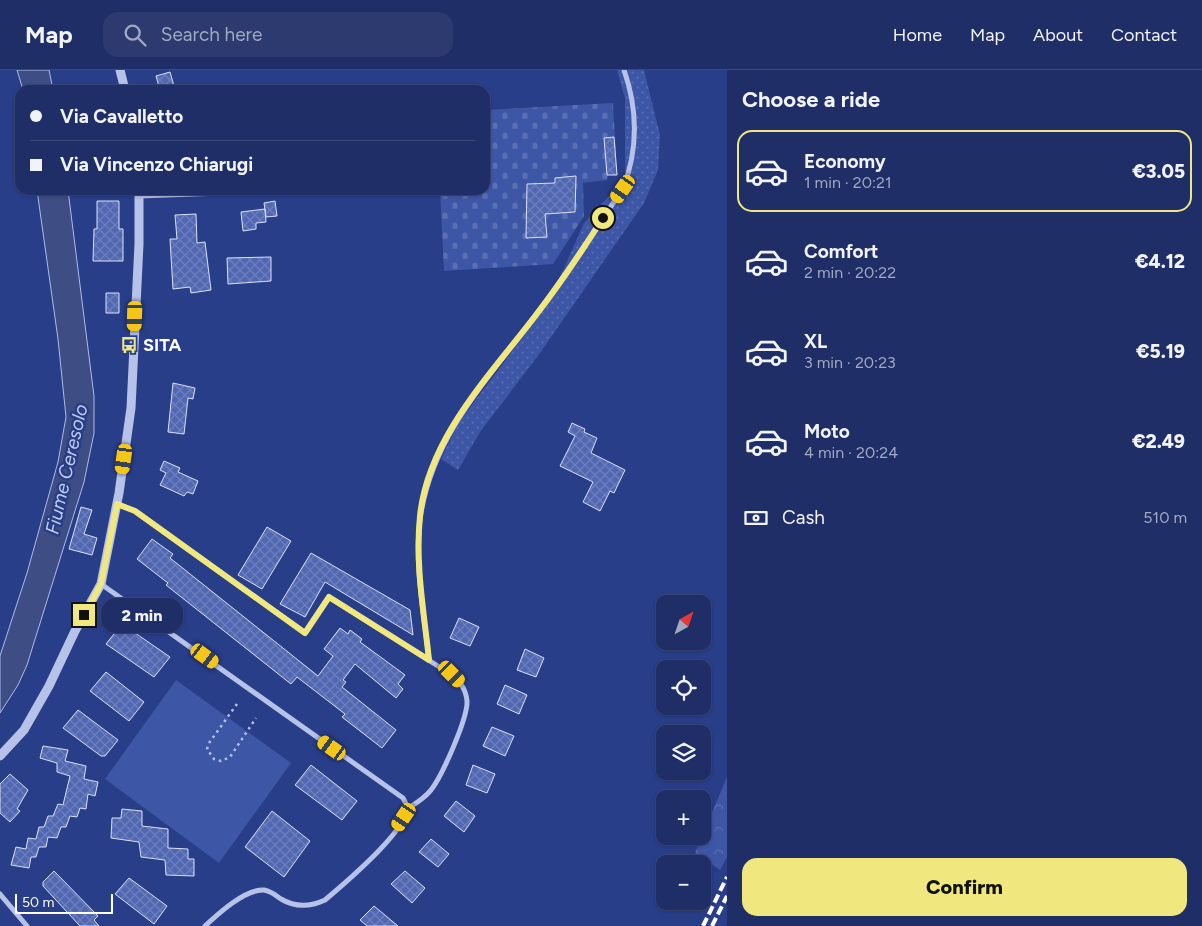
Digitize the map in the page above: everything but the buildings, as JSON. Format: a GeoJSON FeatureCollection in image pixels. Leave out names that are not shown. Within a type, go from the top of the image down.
{"type":"FeatureCollection","features":[{"type":"Feature","properties":{"kind":"street"},"geometry":{"type":"LineString","coordinates":[[120,70],[124,85]]}},
{"type":"Feature","properties":{"kind":"street"},"geometry":{"type":"LineString","coordinates":[[429,660],[418,552],[420,514],[429,478],[449,433],[474,393],[537,314],[623,189],[631,169],[634,140],[634,117],[624,70]]}},
{"type":"Feature","properties":{"kind":"street"},"geometry":{"type":"LineString","coordinates":[[0,756],[24,730],[49,686],[101,584],[117,504],[131,408],[139,195]]}},
{"type":"Feature","properties":{"kind":"street"},"geometry":{"type":"LineString","coordinates":[[117,504],[135,511],[305,633],[329,597],[452,674],[461,683],[467,699],[467,709],[457,735],[431,790],[407,809],[404,817],[382,846],[325,900],[314,905],[296,905],[265,890],[256,891],[219,912],[205,926]]}},
{"type":"Feature","properties":{"kind":"street"},"geometry":{"type":"LineString","coordinates":[[101,584],[403,798],[407,809]]}},
{"type":"Feature","properties":{"kind":"street"},"geometry":{"type":"LineString","coordinates":[[0,894],[27,926]]}},
{"type":"Feature","properties":{"kind":"path"},"geometry":{"type":"LineString","coordinates":[[236,704],[209,743],[208,749],[214,759],[221,761],[230,757],[256,718]]}},
{"type":"Feature","properties":{"kind":"green space"},"geometry":{"type":"Polygon","coordinates":[[[617,70],[644,70],[660,135],[658,170],[644,203],[540,353],[480,432],[458,470],[441,459],[459,422],[508,357],[557,284],[584,223],[625,179],[625,98],[617,70]]]}},
{"type":"Feature","properties":{"kind":"green space"},"geometry":{"type":"Polygon","coordinates":[[[613,103],[617,175],[608,175],[607,180],[583,183],[584,216],[553,264],[444,271],[440,195],[490,195],[490,110],[613,103]]]}},
{"type":"Feature","properties":{"kind":"green space"},"geometry":{"type":"Polygon","coordinates":[[[176,680],[291,763],[219,863],[105,779],[176,680]]]}},
{"type":"Feature","properties":{"kind":"green space"},"geometry":{"type":"Polygon","coordinates":[[[727,777],[727,857],[720,870],[711,864],[711,855],[698,855],[695,853],[698,845],[711,845],[711,815],[727,777]]]}},
{"type":"Feature","properties":{"kind":"water"},"geometry":{"type":"Polygon","coordinates":[[[17,70],[49,70],[52,85],[22,85],[17,70]]]}},
{"type":"Feature","properties":{"kind":"water","name":"Fiume Ceresolo"},"geometry":{"type":"Polygon","coordinates":[[[38,195],[69,195],[94,396],[94,433],[84,482],[27,665],[18,685],[0,713],[0,656],[27,573],[58,462],[66,417],[58,339],[38,195]]]}},
{"type":"Feature","properties":{"kind":"railway"},"geometry":{"type":"LineString","coordinates":[[703,926],[727,877]]}},
{"type":"Feature","properties":{"kind":"railway"},"geometry":{"type":"LineString","coordinates":[[712,926],[727,896]]}},
{"type":"Feature","properties":{"kind":"place","name":"SITA"},"geometry":{"type":"Point","coordinates":[129,345]}},
{"type":"Feature","properties":{"kind":"route"},"geometry":{"type":"LineString","coordinates":[[84,615],[101,584],[117,504],[135,511],[305,633],[329,597],[429,660],[418,552],[420,514],[429,478],[449,433],[474,393],[537,314],[603,218]]}}]}
